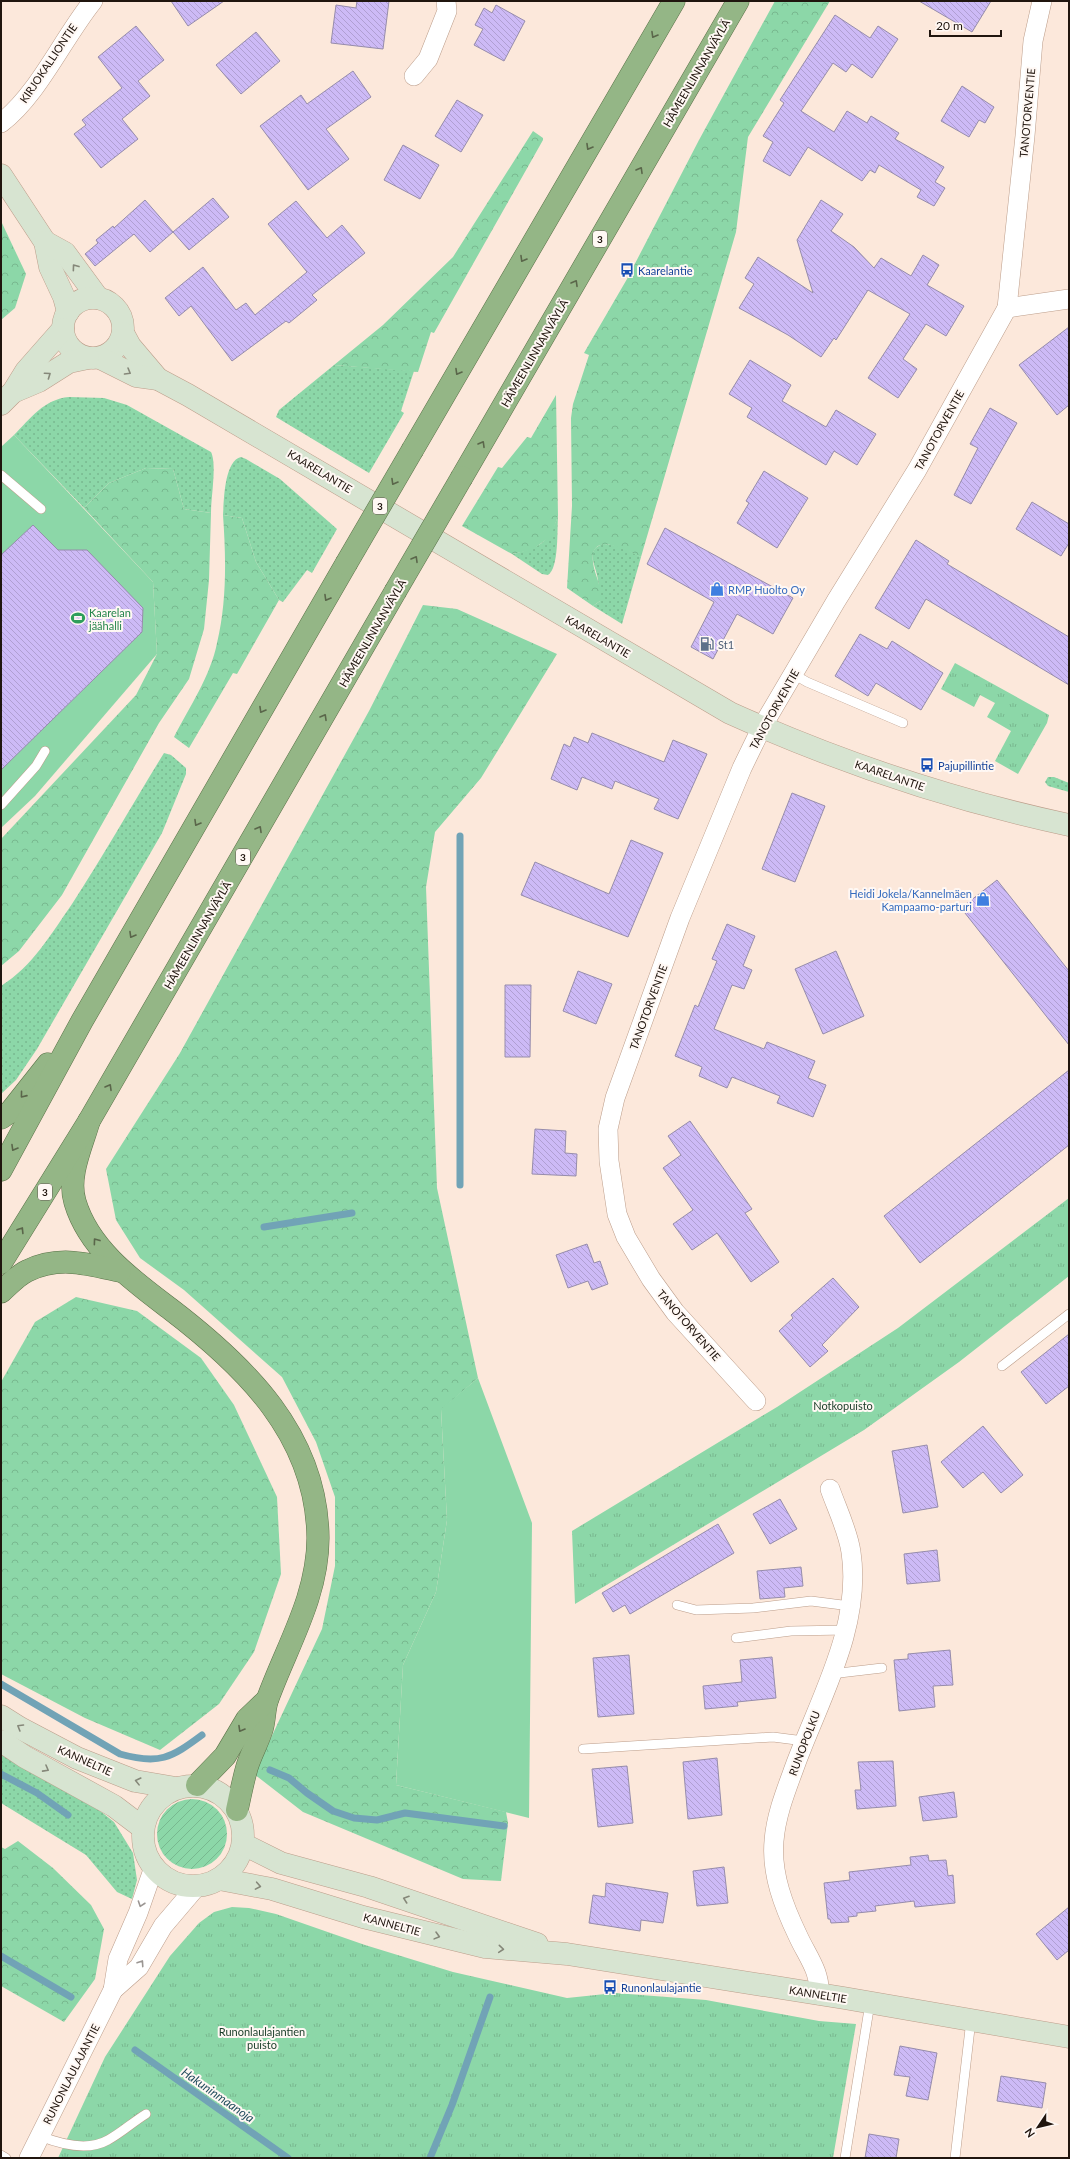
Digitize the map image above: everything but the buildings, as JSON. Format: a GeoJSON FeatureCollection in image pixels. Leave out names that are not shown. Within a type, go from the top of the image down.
{"type":"FeatureCollection","features":[{"type":"Feature","properties":{"kind":"highway","name":"3"},"geometry":{"type":"LineString","coordinates":[[1,1170],[82,1021],[413,448],[674,1]]}},
{"type":"Feature","properties":{"kind":"highway","name":"HÄMEENLINNANVÄYLÄ"},"geometry":{"type":"LineString","coordinates":[[1,1263],[89,1121],[738,1]]}},
{"type":"Feature","properties":{"kind":"highway"},"geometry":{"type":"LineString","coordinates":[[1,1118],[10,1112],[82,1021]]}},
{"type":"Feature","properties":{"kind":"highway"},"geometry":{"type":"LineString","coordinates":[[89,1121],[72,1181],[74,1201],[81,1219],[120,1271],[202,1333],[235,1362],[263,1392],[287,1427],[304,1462],[313,1500],[318,1538],[314,1577],[301,1618],[267,1700],[262,1728],[247,1766],[237,1810]]}},
{"type":"Feature","properties":{"kind":"highway"},"geometry":{"type":"LineString","coordinates":[[1,1292],[26,1271],[54,1261],[86,1264],[120,1271]]}},
{"type":"Feature","properties":{"kind":"highway"},"geometry":{"type":"LineString","coordinates":[[197,1785],[225,1756],[247,1719],[267,1700]]}},
{"type":"Feature","properties":{"kind":"main road"},"geometry":{"type":"LineString","coordinates":[[1,175],[45,242],[50,267],[64,296],[68,346],[77,354],[94,358]]}},
{"type":"Feature","properties":{"kind":"main road"},"geometry":{"type":"LineString","coordinates":[[45,242],[65,253],[98,298]]}},
{"type":"Feature","properties":{"kind":"main road"},"geometry":{"type":"LineString","coordinates":[[98,298],[109,302],[118,310],[123,321],[123,333],[116,349],[94,358],[69,362],[39,381],[7,398],[81,300],[98,298]]}},
{"type":"Feature","properties":{"kind":"main road","name":"KAARELANTIE"},"geometry":{"type":"LineString","coordinates":[[123,333],[130,346],[158,379],[256,433],[710,701],[762,727],[802,744],[904,781],[1012,813],[1069,825]]}},
{"type":"Feature","properties":{"kind":"main road","name":"KAARELANTIE"},"geometry":{"type":"LineString","coordinates":[[94,358],[136,376],[158,379]]}},
{"type":"Feature","properties":{"kind":"main road","name":"KANNELTIE"},"geometry":{"type":"LineString","coordinates":[[1,1716],[77,1758],[135,1781],[176,1788]]}},
{"type":"Feature","properties":{"kind":"main road"},"geometry":{"type":"LineString","coordinates":[[1,1741],[25,1757],[114,1806],[144,1828]]}},
{"type":"Feature","properties":{"kind":"main road"},"geometry":{"type":"LineString","coordinates":[[197,1785],[220,1793],[237,1810],[244,1832],[243,1844],[235,1864],[219,1879],[196,1886],[173,1882],[154,1867],[145,1849],[144,1828],[147,1815],[154,1804],[164,1794],[176,1788],[197,1785]]}},
{"type":"Feature","properties":{"kind":"main road","name":"KANNELTIE"},"geometry":{"type":"LineString","coordinates":[[243,1844],[280,1863],[369,1887],[567,1954]]}},
{"type":"Feature","properties":{"kind":"main road","name":"KANNELTIE"},"geometry":{"type":"LineString","coordinates":[[219,1879],[272,1889],[363,1917],[463,1943],[485,1947],[567,1954],[870,2002],[1069,2037]]}},
{"type":"Feature","properties":{"kind":"street","name":"KIRJOKALLIONTIE"},"geometry":{"type":"LineString","coordinates":[[1,123],[26,100],[78,20],[93,1]]}},
{"type":"Feature","properties":{"kind":"street"},"geometry":{"type":"LineString","coordinates":[[414,76],[428,59],[447,11],[446,1]]}},
{"type":"Feature","properties":{"kind":"street","name":"TANOTORVENTIE"},"geometry":{"type":"LineString","coordinates":[[756,1401],[675,1312],[636,1257],[617,1214],[612,1191],[608,1128],[615,1098],[680,918],[742,768],[762,727],[917,470],[1007,308],[1025,136],[1033,41],[1042,1]]}},
{"type":"Feature","properties":{"kind":"street"},"geometry":{"type":"LineString","coordinates":[[1007,308],[1069,299]]}},
{"type":"Feature","properties":{"kind":"street","name":"RUNOPOLKU"},"geometry":{"type":"LineString","coordinates":[[819,1995],[820,1985],[817,1972],[785,1906],[777,1882],[774,1859],[777,1820],[804,1741],[831,1674],[846,1630],[853,1589],[851,1551],[830,1489]]}},
{"type":"Feature","properties":{"kind":"street","name":"RUNONLAULAJANTIE"},"geometry":{"type":"LineString","coordinates":[[29,2158],[113,1990],[118,1959],[138,1913],[154,1867]]}},
{"type":"Feature","properties":{"kind":"street","name":"RUNONLAULAJANTIE"},"geometry":{"type":"LineString","coordinates":[[113,1990],[139,1967],[163,1926],[196,1886]]}},
{"type":"Feature","properties":{"kind":"lane"},"geometry":{"type":"LineString","coordinates":[[1,475],[40,509]]}},
{"type":"Feature","properties":{"kind":"lane"},"geometry":{"type":"LineString","coordinates":[[793,674],[807,682],[903,723]]}},
{"type":"Feature","properties":{"kind":"lane"},"geometry":{"type":"LineString","coordinates":[[1,805],[36,766],[44,751]]}},
{"type":"Feature","properties":{"kind":"lane"},"geometry":{"type":"LineString","coordinates":[[1002,1366],[1069,1314]]}},
{"type":"Feature","properties":{"kind":"lane"},"geometry":{"type":"LineString","coordinates":[[677,1605],[696,1610],[753,1608],[811,1601],[850,1606]]}},
{"type":"Feature","properties":{"kind":"lane"},"geometry":{"type":"LineString","coordinates":[[736,1638],[792,1630],[846,1630]]}},
{"type":"Feature","properties":{"kind":"lane"},"geometry":{"type":"LineString","coordinates":[[831,1674],[882,1668]]}},
{"type":"Feature","properties":{"kind":"lane"},"geometry":{"type":"LineString","coordinates":[[583,1749],[773,1737],[804,1741]]}},
{"type":"Feature","properties":{"kind":"lane"},"geometry":{"type":"LineString","coordinates":[[845,2158],[870,2002]]}},
{"type":"Feature","properties":{"kind":"lane"},"geometry":{"type":"LineString","coordinates":[[955,2158],[971,2020]]}},
{"type":"Feature","properties":{"kind":"lane"},"geometry":{"type":"LineString","coordinates":[[40,2136],[55,2142],[72,2146],[91,2145],[108,2141],[130,2123],[146,2114]]}},
{"type":"Feature","properties":{"kind":"lane"},"geometry":{"type":"LineString","coordinates":[[1,2155],[6,2158]]}},
{"type":"Feature","properties":{"kind":"green space"},"geometry":{"type":"Polygon","coordinates":[[[775,1],[830,1],[748,137],[736,232],[641,557],[619,547],[603,545],[597,547],[593,552],[593,562],[600,590],[600,601],[593,606],[567,588],[572,506],[571,418],[573,404],[589,355],[584,353],[627,279],[699,140],[775,1]]]}},
{"type":"Feature","properties":{"kind":"green space"},"geometry":{"type":"Polygon","coordinates":[[[533,131],[543,138],[543,140],[434,333],[431,332],[418,372],[334,365],[383,325],[453,257],[533,131]]]}},
{"type":"Feature","properties":{"kind":"green space"},"geometry":{"type":"Polygon","coordinates":[[[1,221],[26,274],[15,308],[1,320],[1,221]]]}},
{"type":"Feature","properties":{"kind":"green space"},"geometry":{"type":"Polygon","coordinates":[[[334,365],[414,371],[401,411],[404,413],[369,473],[276,417],[279,410],[334,365]]]}},
{"type":"Feature","properties":{"kind":"green space"},"geometry":{"type":"Polygon","coordinates":[[[556,395],[558,516],[551,536],[532,550],[512,554],[462,526],[498,467],[502,468],[527,437],[531,438],[556,395]]]}},
{"type":"Feature","properties":{"kind":"green space"},"geometry":{"type":"Polygon","coordinates":[[[69,397],[104,398],[127,405],[211,452],[213,457],[214,472],[211,513],[184,509],[173,469],[146,468],[109,483],[84,508],[14,435],[32,416],[45,406],[60,399],[69,397]]]}},
{"type":"Feature","properties":{"kind":"green space","name":"Kaarelan jäähalli"},"geometry":{"type":"Polygon","coordinates":[[[14,435],[153,582],[157,654],[35,796],[1,828],[1,447],[14,435]]]}},
{"type":"Feature","properties":{"kind":"green space"},"geometry":{"type":"Polygon","coordinates":[[[241,457],[280,479],[337,529],[312,573],[307,570],[283,602],[279,600],[256,562],[242,518],[223,515],[228,473],[235,460],[241,457]]]}},
{"type":"Feature","properties":{"kind":"green space"},"geometry":{"type":"Polygon","coordinates":[[[146,468],[173,469],[184,509],[211,513],[209,580],[204,629],[189,679],[159,723],[62,895],[19,951],[1,966],[1,839],[136,695],[157,654],[153,582],[84,508],[109,483],[146,468]]]}},
{"type":"Feature","properties":{"kind":"green space"},"geometry":{"type":"Polygon","coordinates":[[[223,515],[242,518],[256,562],[279,600],[237,674],[233,673],[189,748],[174,737],[205,679],[217,643],[223,611],[225,579],[223,515]]]}},
{"type":"Feature","properties":{"kind":"green space"},"geometry":{"type":"Polygon","coordinates":[[[558,516],[557,548],[554,565],[552,571],[548,575],[542,574],[512,554],[530,549],[542,543],[551,532],[558,516]]]}},
{"type":"Feature","properties":{"kind":"green space"},"geometry":{"type":"Polygon","coordinates":[[[604,544],[620,546],[641,557],[622,624],[593,606],[600,601],[598,578],[593,561],[593,552],[598,546],[604,544]]]}},
{"type":"Feature","properties":{"kind":"green space"},"geometry":{"type":"Polygon","coordinates":[[[423,605],[457,609],[557,654],[481,778],[435,832],[426,887],[437,1188],[478,1378],[441,1410],[447,1520],[436,1592],[403,1665],[396,1785],[506,1812],[508,1823],[501,1881],[463,1879],[303,1812],[254,1774],[322,1629],[335,1566],[335,1497],[316,1442],[282,1377],[184,1290],[140,1258],[116,1220],[106,1169],[180,1053],[369,711],[423,605]]]}},
{"type":"Feature","properties":{"kind":"green space"},"geometry":{"type":"Polygon","coordinates":[[[955,663],[1049,715],[1047,723],[1018,774],[995,761],[1011,731],[987,717],[995,703],[980,695],[974,707],[941,689],[955,663]]]}},
{"type":"Feature","properties":{"kind":"green space"},"geometry":{"type":"Polygon","coordinates":[[[164,753],[171,755],[186,768],[186,774],[162,833],[37,1049],[16,1080],[1,1094],[1,986],[23,969],[49,938],[107,848],[164,753]]]}},
{"type":"Feature","properties":{"kind":"green space"},"geometry":{"type":"Polygon","coordinates":[[[1048,777],[1054,777],[1069,783],[1069,792],[1048,786],[1045,782],[1048,777]]]}},
{"type":"Feature","properties":{"kind":"green space","name":"Notkopuisto"},"geometry":{"type":"Polygon","coordinates":[[[1069,1198],[1069,1276],[959,1362],[864,1430],[575,1604],[572,1531],[777,1407],[898,1328],[1069,1198]]]}},
{"type":"Feature","properties":{"kind":"green space"},"geometry":{"type":"Polygon","coordinates":[[[76,1297],[137,1311],[201,1358],[234,1405],[277,1497],[281,1574],[254,1652],[219,1704],[160,1750],[85,1718],[1,1674],[1,1382],[35,1322],[76,1297]]]}},
{"type":"Feature","properties":{"kind":"green space"},"geometry":{"type":"Polygon","coordinates":[[[478,1378],[532,1523],[529,1818],[396,1785],[403,1665],[436,1592],[447,1520],[441,1409],[478,1378]]]}},
{"type":"Feature","properties":{"kind":"green space"},"geometry":{"type":"Polygon","coordinates":[[[1,1753],[94,1806],[114,1822],[133,1853],[137,1880],[132,1899],[117,1892],[86,1855],[1,1803],[1,1753]]]}},
{"type":"Feature","properties":{"kind":"green space"},"geometry":{"type":"Polygon","coordinates":[[[192,1799],[205,1802],[217,1809],[224,1821],[227,1834],[224,1847],[217,1859],[205,1866],[192,1869],[179,1866],[167,1859],[160,1847],[157,1834],[160,1821],[167,1809],[179,1802],[192,1799]]]}},
{"type":"Feature","properties":{"kind":"green space"},"geometry":{"type":"Polygon","coordinates":[[[18,1841],[53,1868],[91,1905],[104,1929],[95,1979],[64,2022],[1,1986],[1,1847],[5,1849],[18,1841]]]}},
{"type":"Feature","properties":{"kind":"green space","name":"Runonlaulajantien puisto"},"geometry":{"type":"Polygon","coordinates":[[[232,1907],[249,1908],[276,1914],[365,1945],[453,1972],[567,1998],[615,1993],[706,2000],[819,2021],[856,2024],[833,2158],[58,2158],[105,2057],[170,1956],[199,1923],[214,1912],[232,1907]]]}},
{"type":"Feature","properties":{"kind":"waterway"},"geometry":{"type":"LineString","coordinates":[[460,836],[460,1185]]}},
{"type":"Feature","properties":{"kind":"waterway"},"geometry":{"type":"LineString","coordinates":[[264,1227],[352,1213]]}},
{"type":"Feature","properties":{"kind":"waterway"},"geometry":{"type":"LineString","coordinates":[[1,1684],[120,1754],[145,1759],[164,1757],[182,1749],[202,1735]]}},
{"type":"Feature","properties":{"kind":"waterway"},"geometry":{"type":"LineString","coordinates":[[270,1770],[289,1778],[307,1793],[333,1811],[354,1818],[377,1820],[405,1813],[504,1826]]}},
{"type":"Feature","properties":{"kind":"waterway"},"geometry":{"type":"LineString","coordinates":[[1,1774],[37,1793],[68,1815]]}},
{"type":"Feature","properties":{"kind":"waterway","name":"Hakuninmaanoja"},"geometry":{"type":"LineString","coordinates":[[1,1956],[71,1997]]}},
{"type":"Feature","properties":{"kind":"waterway"},"geometry":{"type":"LineString","coordinates":[[430,2158],[452,2105],[490,1997]]}},
{"type":"Feature","properties":{"kind":"waterway","name":"Hakuninmaanoja"},"geometry":{"type":"LineString","coordinates":[[135,2050],[288,2158]]}},
{"type":"Feature","properties":{"kind":"place","name":"Kaarelantie"},"geometry":{"type":"Point","coordinates":[627,270]}},
{"type":"Feature","properties":{"kind":"place","name":"RMP Huolto Oy"},"geometry":{"type":"Point","coordinates":[717,589]}},
{"type":"Feature","properties":{"kind":"place","name":"Kaarelan jäähalli"},"geometry":{"type":"Point","coordinates":[78,618]}},
{"type":"Feature","properties":{"kind":"place","name":"St1"},"geometry":{"type":"Point","coordinates":[707,644]}},
{"type":"Feature","properties":{"kind":"place","name":"Pajupillintie"},"geometry":{"type":"Point","coordinates":[927,765]}},
{"type":"Feature","properties":{"kind":"place","name":"Heidi Jokela/Kannelmäen Kampaamo-parturi"},"geometry":{"type":"Point","coordinates":[983,899]}},
{"type":"Feature","properties":{"kind":"place","name":"Runonlaulajantie"},"geometry":{"type":"Point","coordinates":[610,1987]}}]}
